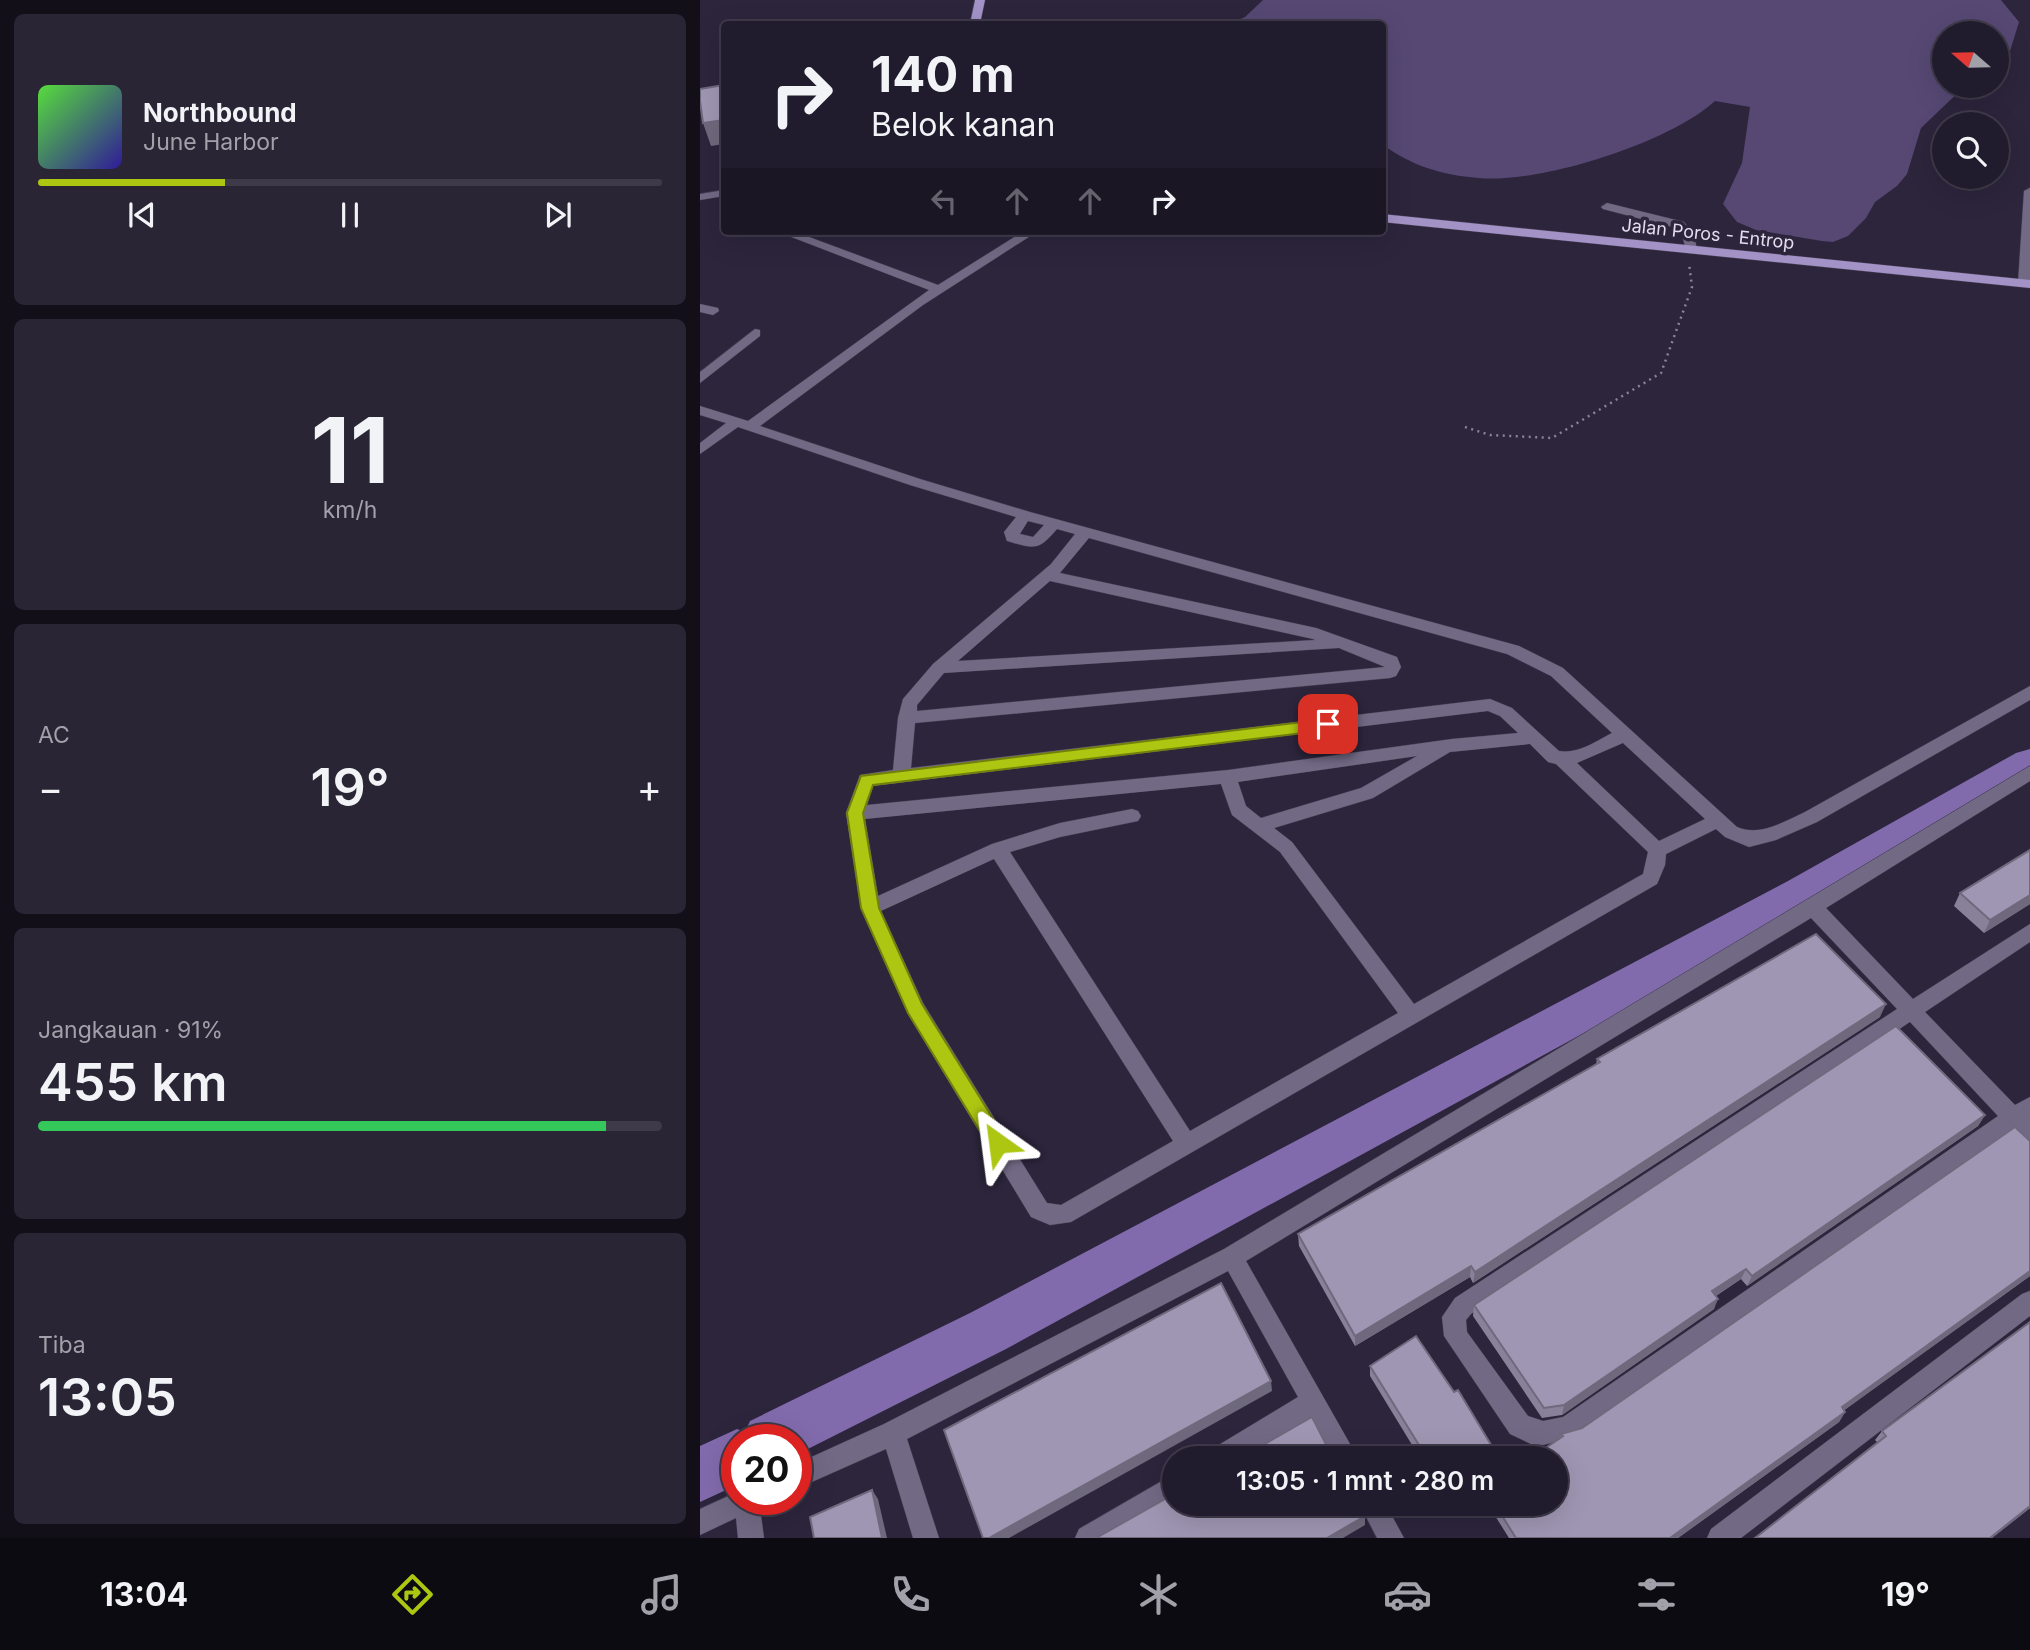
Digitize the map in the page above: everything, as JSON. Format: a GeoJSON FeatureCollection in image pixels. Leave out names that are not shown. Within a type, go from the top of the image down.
{"type":"FeatureCollection","features":[{"type":"Feature","properties":{"kind":"main road"},"geometry":{"type":"LineString","coordinates":[[976,21],[979,0]]}},
{"type":"Feature","properties":{"kind":"main road","name":"Jalan Poros - Entrop"},"geometry":{"type":"LineString","coordinates":[[1386,218],[2027,283]]}},
{"type":"Feature","properties":{"kind":"street"},"geometry":{"type":"LineString","coordinates":[[2027,283],[2030,191]]}},
{"type":"Feature","properties":{"kind":"street"},"geometry":{"type":"LineString","coordinates":[[700,197],[721,193]]}},
{"type":"Feature","properties":{"kind":"street"},"geometry":{"type":"LineString","coordinates":[[1607,207],[1680,225],[1688,234],[1691,250]]}},
{"type":"Feature","properties":{"kind":"street"},"geometry":{"type":"LineString","coordinates":[[793,235],[938,289]]}},
{"type":"Feature","properties":{"kind":"street"},"geometry":{"type":"LineString","coordinates":[[700,450],[790,395],[938,289],[1025,235]]}},
{"type":"Feature","properties":{"kind":"street"},"geometry":{"type":"LineString","coordinates":[[700,379],[755,333]]}},
{"type":"Feature","properties":{"kind":"street"},"geometry":{"type":"LineString","coordinates":[[700,410],[734,427],[1025,515],[1513,650],[1557,672],[1613,740],[1731,832],[1749,840],[1770,835],[1811,817],[2030,692]]}},
{"type":"Feature","properties":{"kind":"street"},"geometry":{"type":"LineString","coordinates":[[1025,515],[1012,532],[1013,538],[1032,544],[1054,523]]}},
{"type":"Feature","properties":{"kind":"street"},"geometry":{"type":"LineString","coordinates":[[901,775],[909,703],[939,668],[1056,568],[1085,532]]}},
{"type":"Feature","properties":{"kind":"street"},"geometry":{"type":"LineString","coordinates":[[906,718],[1390,672],[1393,667],[1391,661],[1316,634],[1046,575]]}},
{"type":"Feature","properties":{"kind":"street"},"geometry":{"type":"LineString","coordinates":[[939,668],[1342,644]]}},
{"type":"Feature","properties":{"kind":"street"},"geometry":{"type":"LineString","coordinates":[[1613,740],[1569,759],[1554,757],[1506,712],[1490,705],[866,780],[855,813],[870,908],[915,1008],[1039,1210],[1050,1215],[1063,1215],[1650,879],[1656,865],[1657,850]]}},
{"type":"Feature","properties":{"kind":"street"},"geometry":{"type":"LineString","coordinates":[[855,813],[1228,777],[1452,745],[1532,738]]}},
{"type":"Feature","properties":{"kind":"street"},"geometry":{"type":"LineString","coordinates":[[1259,826],[1367,793],[1452,745]]}},
{"type":"Feature","properties":{"kind":"street"},"geometry":{"type":"LineString","coordinates":[[1560,758],[1657,850]]}},
{"type":"Feature","properties":{"kind":"street"},"geometry":{"type":"LineString","coordinates":[[812,1470],[893,1433],[1232,1257],[2030,773]]}},
{"type":"Feature","properties":{"kind":"street"},"geometry":{"type":"LineString","coordinates":[[1228,777],[1238,810],[1286,847],[1411,1015]]}},
{"type":"Feature","properties":{"kind":"street"},"geometry":{"type":"LineString","coordinates":[[870,908],[998,849],[1060,830],[1132,816]]}},
{"type":"Feature","properties":{"kind":"street"},"geometry":{"type":"LineString","coordinates":[[1657,850],[1719,820]]}},
{"type":"Feature","properties":{"kind":"street"},"geometry":{"type":"LineString","coordinates":[[998,849],[1186,1144]]}},
{"type":"Feature","properties":{"kind":"street"},"geometry":{"type":"LineString","coordinates":[[1813,907],[1909,1010],[2021,1112],[2030,1135]]}},
{"type":"Feature","properties":{"kind":"street"},"geometry":{"type":"LineString","coordinates":[[2021,1112],[1569,1427],[1548,1434],[1528,1432],[1519,1425],[1456,1336],[1454,1317],[1463,1306],[2030,932]]}},
{"type":"Feature","properties":{"kind":"street"},"geometry":{"type":"LineString","coordinates":[[1232,1257],[1339,1446]]}},
{"type":"Feature","properties":{"kind":"street"},"geometry":{"type":"LineString","coordinates":[[1720,1538],[2030,1302]]}},
{"type":"Feature","properties":{"kind":"street"},"geometry":{"type":"LineString","coordinates":[[1241,1446],[1315,1401]]}},
{"type":"Feature","properties":{"kind":"street"},"geometry":{"type":"LineString","coordinates":[[893,1433],[926,1538]]}},
{"type":"Feature","properties":{"kind":"street"},"geometry":{"type":"LineString","coordinates":[[1088,1538],[1162,1493]]}},
{"type":"Feature","properties":{"kind":"street"},"geometry":{"type":"LineString","coordinates":[[700,1521],[721,1512]]}},
{"type":"Feature","properties":{"kind":"street"},"geometry":{"type":"LineString","coordinates":[[749,1515],[751,1538]]}},
{"type":"Feature","properties":{"kind":"street"},"geometry":{"type":"LineString","coordinates":[[1378,1516],[1389,1538]]}},
{"type":"Feature","properties":{"kind":"path"},"geometry":{"type":"LineString","coordinates":[[1465,426],[1490,435],[1552,439],[1661,373],[1692,287],[1688,265],[1691,250]]}},
{"type":"Feature","properties":{"kind":"shaded area"},"geometry":{"type":"Polygon","coordinates":[[[1263,0],[2001,0],[2019,22],[2009,52],[2009,21],[1932,21],[1932,98],[1952,98],[1938,112],[1932,112],[1932,118],[1921,128],[1907,174],[1897,186],[1875,202],[1866,218],[1848,236],[1833,242],[1756,230],[1737,222],[1723,204],[1742,163],[1750,107],[1715,101],[1667,132],[1568,167],[1504,178],[1452,175],[1416,164],[1386,147],[1386,21],[1236,21],[1245,17],[1263,0]]]}},
{"type":"Feature","properties":{"kind":"building"},"geometry":{"type":"Polygon","coordinates":[[[721,86],[721,120],[703,123],[700,89],[721,86]]]}},
{"type":"Feature","properties":{"kind":"building"},"geometry":{"type":"Polygon","coordinates":[[[2030,850],[2030,895],[1990,920],[1960,893],[2030,850]]]}},
{"type":"Feature","properties":{"kind":"building"},"geometry":{"type":"Polygon","coordinates":[[[1816,934],[1886,1004],[1475,1272],[1471,1266],[1355,1336],[1298,1234],[1600,1062],[1597,1059],[1816,934]]]}},
{"type":"Feature","properties":{"kind":"building"},"geometry":{"type":"Polygon","coordinates":[[[1896,1026],[1985,1115],[1752,1276],[1746,1269],[1712,1291],[1718,1299],[1564,1405],[1544,1408],[1474,1305],[1896,1026]]]}},
{"type":"Feature","properties":{"kind":"building"},"geometry":{"type":"Polygon","coordinates":[[[2015,1127],[2030,1141],[2030,1271],[1842,1407],[1845,1412],[1670,1538],[1516,1538],[1502,1516],[1568,1516],[1568,1446],[1548,1446],[1563,1436],[1561,1434],[1582,1428],[2015,1127]]]}},
{"type":"Feature","properties":{"kind":"building"},"geometry":{"type":"Polygon","coordinates":[[[1221,1283],[1271,1381],[989,1538],[983,1538],[944,1430],[1221,1283]]]}},
{"type":"Feature","properties":{"kind":"building"},"geometry":{"type":"Polygon","coordinates":[[[2030,1322],[2030,1506],[1990,1538],[1755,1538],[1886,1436],[1882,1431],[2030,1322]]]}},
{"type":"Feature","properties":{"kind":"building"},"geometry":{"type":"Polygon","coordinates":[[[1416,1336],[1454,1392],[1458,1390],[1492,1446],[1420,1446],[1370,1366],[1416,1336]]]}},
{"type":"Feature","properties":{"kind":"building"},"geometry":{"type":"Polygon","coordinates":[[[1312,1417],[1327,1446],[1261,1446],[1312,1417]]]}},
{"type":"Feature","properties":{"kind":"building"},"geometry":{"type":"Polygon","coordinates":[[[872,1490],[882,1538],[814,1538],[810,1517],[872,1490]]]}},
{"type":"Feature","properties":{"kind":"building"},"geometry":{"type":"Polygon","coordinates":[[[1162,1501],[1162,1516],[1365,1516],[1327,1538],[1096,1538],[1162,1501]]]}},
{"type":"Feature","properties":{"kind":"waterway"},"geometry":{"type":"LineString","coordinates":[[801,1424],[988,1331],[1803,893],[2030,763]]}},
{"type":"Feature","properties":{"kind":"waterway"},"geometry":{"type":"LineString","coordinates":[[700,1475],[721,1464]]}},
{"type":"Feature","properties":{"kind":"route"},"geometry":{"type":"LineString","coordinates":[[998,1143],[915,1008],[870,908],[855,813],[866,780],[1328,724]]}}]}
